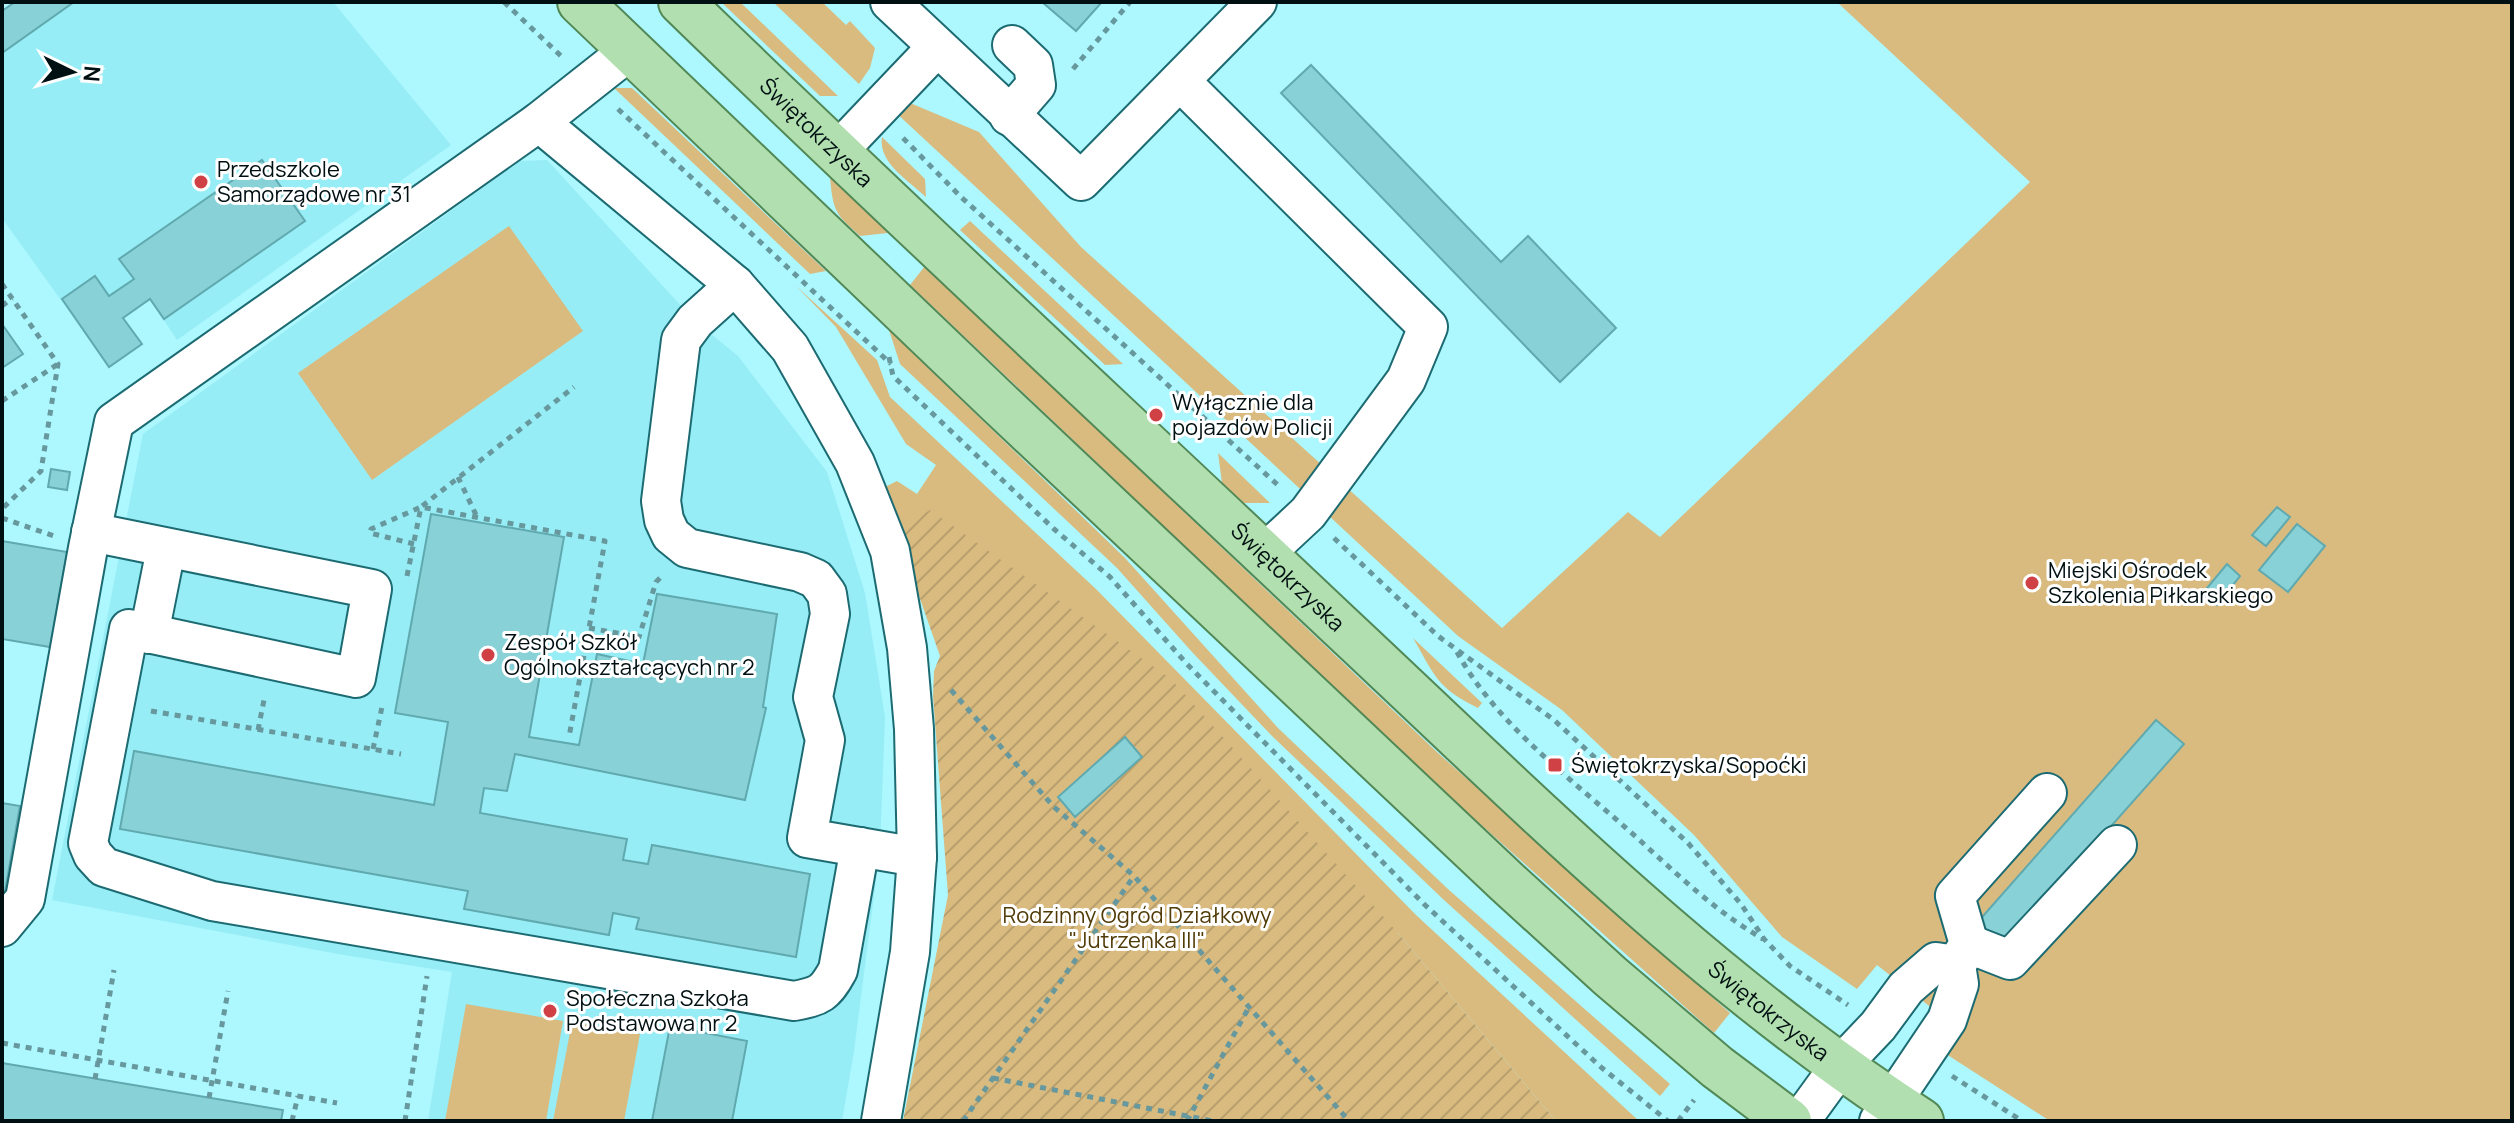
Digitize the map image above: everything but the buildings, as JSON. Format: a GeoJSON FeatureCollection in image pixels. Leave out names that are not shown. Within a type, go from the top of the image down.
{"type":"FeatureCollection","features":[{"type":"Feature","properties":{"kind":"main road"},"geometry":{"type":"LineString","coordinates":[[580,2],[1508,883],[1717,1067],[1789,1121]]}},
{"type":"Feature","properties":{"kind":"main road","name":"Świętokrzyska"},"geometry":{"type":"LineString","coordinates":[[681,2],[836,153],[1525,800],[1647,910],[1897,1115]]}},
{"type":"Feature","properties":{"kind":"main road"},"geometry":{"type":"LineString","coordinates":[[756,170],[773,178],[791,180],[808,177],[824,167],[836,153]]}},
{"type":"Feature","properties":{"kind":"street"},"geometry":{"type":"LineString","coordinates":[[890,2],[1081,181],[1257,2]]}},
{"type":"Feature","properties":{"kind":"street"},"geometry":{"type":"LineString","coordinates":[[1012,45],[1033,65],[1036,85],[1019,124]]}},
{"type":"Feature","properties":{"kind":"street"},"geometry":{"type":"LineString","coordinates":[[836,153],[937,47]]}},
{"type":"Feature","properties":{"kind":"street"},"geometry":{"type":"LineString","coordinates":[[2,927],[25,899],[89,540],[114,422],[539,122],[629,51]]}},
{"type":"Feature","properties":{"kind":"street"},"geometry":{"type":"LineString","coordinates":[[1180,81],[1428,327],[1406,380],[1308,513],[1264,554]]}},
{"type":"Feature","properties":{"kind":"street"},"geometry":{"type":"LineString","coordinates":[[539,122],[735,285],[790,348],[855,463],[890,551],[907,648],[914,729],[917,857],[910,952],[881,1121]]}},
{"type":"Feature","properties":{"kind":"street"},"geometry":{"type":"LineString","coordinates":[[735,285],[695,321],[681,340],[661,501],[664,520],[671,535],[687,548],[800,572],[816,579],[827,594],[830,614],[813,697],[825,740],[807,838],[917,857]]}},
{"type":"Feature","properties":{"kind":"street"},"geometry":{"type":"LineString","coordinates":[[89,540],[166,549],[372,589],[356,678],[129,629],[88,843],[93,855],[104,867],[212,901],[794,1001],[820,996],[838,970],[860,847]]}},
{"type":"Feature","properties":{"kind":"street"},"geometry":{"type":"LineString","coordinates":[[149,634],[166,549]]}},
{"type":"Feature","properties":{"kind":"street"},"geometry":{"type":"LineString","coordinates":[[1897,1115],[1947,1020],[1959,984],[1962,954],[1955,896],[2047,793]]}},
{"type":"Feature","properties":{"kind":"street"},"geometry":{"type":"LineString","coordinates":[[1800,1121],[1840,1066],[1878,1026],[1906,988],[1936,962],[1962,954],[2010,960],[2117,845]]}},
{"type":"Feature","properties":{"kind":"path"},"geometry":{"type":"LineString","coordinates":[[504,2],[821,296],[892,365],[893,376],[1054,529],[1110,577],[1186,663],[1424,904],[1602,1068],[1668,1121]]}},
{"type":"Feature","properties":{"kind":"path"},"geometry":{"type":"LineString","coordinates":[[1072,71],[1130,2]]}},
{"type":"Feature","properties":{"kind":"path"},"geometry":{"type":"LineString","coordinates":[[876,110],[960,196],[1308,513],[1384,587],[1457,651],[1554,720],[1688,843],[1741,904],[1764,939],[1790,966]]}},
{"type":"Feature","properties":{"kind":"path"},"geometry":{"type":"LineString","coordinates":[[2,284],[58,364],[41,471],[2,509]]}},
{"type":"Feature","properties":{"kind":"path"},"geometry":{"type":"LineString","coordinates":[[2,306],[12,298]]}},
{"type":"Feature","properties":{"kind":"path"},"geometry":{"type":"LineString","coordinates":[[2,401],[58,364]]}},
{"type":"Feature","properties":{"kind":"path"},"geometry":{"type":"LineString","coordinates":[[414,544],[370,533],[371,529],[421,507],[574,387]]}},
{"type":"Feature","properties":{"kind":"path"},"geometry":{"type":"LineString","coordinates":[[458,477],[477,518]]}},
{"type":"Feature","properties":{"kind":"path"},"geometry":{"type":"LineString","coordinates":[[421,507],[605,541],[569,737]]}},
{"type":"Feature","properties":{"kind":"path"},"geometry":{"type":"LineString","coordinates":[[406,582],[421,507]]}},
{"type":"Feature","properties":{"kind":"path"},"geometry":{"type":"LineString","coordinates":[[2,518],[89,540]]}},
{"type":"Feature","properties":{"kind":"path"},"geometry":{"type":"LineString","coordinates":[[589,628],[639,637],[656,582],[687,548]]}},
{"type":"Feature","properties":{"kind":"path"},"geometry":{"type":"LineString","coordinates":[[907,648],[934,671],[1054,807],[1134,876],[1349,1121]]}},
{"type":"Feature","properties":{"kind":"path"},"geometry":{"type":"LineString","coordinates":[[1457,651],[1470,676],[1546,757],[1728,918],[1764,939]]}},
{"type":"Feature","properties":{"kind":"path"},"geometry":{"type":"LineString","coordinates":[[373,749],[383,698]]}},
{"type":"Feature","properties":{"kind":"path"},"geometry":{"type":"LineString","coordinates":[[114,705],[401,754]]}},
{"type":"Feature","properties":{"kind":"path"},"geometry":{"type":"LineString","coordinates":[[963,1121],[1134,876]]}},
{"type":"Feature","properties":{"kind":"path"},"geometry":{"type":"LineString","coordinates":[[405,1121],[433,939]]}},
{"type":"Feature","properties":{"kind":"path"},"geometry":{"type":"LineString","coordinates":[[95,1079],[114,970]]}},
{"type":"Feature","properties":{"kind":"path"},"geometry":{"type":"LineString","coordinates":[[209,1098],[228,991]]}},
{"type":"Feature","properties":{"kind":"path"},"geometry":{"type":"LineString","coordinates":[[1187,1118],[1249,1007]]}},
{"type":"Feature","properties":{"kind":"path"},"geometry":{"type":"LineString","coordinates":[[2,1043],[337,1103]]}},
{"type":"Feature","properties":{"kind":"path"},"geometry":{"type":"LineString","coordinates":[[993,1078],[1213,1121]]}},
{"type":"Feature","properties":{"kind":"path"},"geometry":{"type":"LineString","coordinates":[[292,1121],[298,1096]]}},
{"type":"Feature","properties":{"kind":"shaded area","name":"Przedszkole Samorządowe nr 31"},"geometry":{"type":"Polygon","coordinates":[[[74,2],[333,2],[451,145],[177,340],[150,299],[123,318],[142,344],[109,367],[2,218],[2,53],[74,2]]]}},
{"type":"Feature","properties":{"kind":"shaded area","name":"Zespół Szkół Ogólnokształcących nr 2"},"geometry":{"type":"Polygon","coordinates":[[[547,160],[695,321],[738,356],[827,472],[865,593],[885,717],[880,849],[842,1121],[428,1121],[452,972],[338,954],[52,900],[143,434],[520,161],[547,160]]]}},
{"type":"Feature","properties":{"kind":"green space"},"geometry":{"type":"Polygon","coordinates":[[[721,2],[740,2],[838,96],[820,96],[721,2]]]}},
{"type":"Feature","properties":{"kind":"green space"},"geometry":{"type":"Polygon","coordinates":[[[773,2],[822,2],[846,25],[850,21],[875,48],[870,68],[859,84],[773,2]]]}},
{"type":"Feature","properties":{"kind":"green space","name":"Miejski Ośrodek Szkolenia Piłkarskiego"},"geometry":{"type":"Polygon","coordinates":[[[1837,2],[2512,2],[2512,1121],[2050,1121],[1943,1052],[1947,1020],[1877,965],[1857,989],[1782,937],[1694,835],[1562,710],[1458,636],[893,110],[903,100],[979,132],[1081,247],[1502,628],[1628,512],[1660,537],[2030,182],[1837,2]]]}},
{"type":"Feature","properties":{"kind":"green space"},"geometry":{"type":"Polygon","coordinates":[[[614,88],[632,88],[826,271],[810,274],[614,88]]]}},
{"type":"Feature","properties":{"kind":"green space"},"geometry":{"type":"Polygon","coordinates":[[[882,137],[925,179],[926,197],[890,163],[882,146],[882,137]]]}},
{"type":"Feature","properties":{"kind":"green space"},"geometry":{"type":"Polygon","coordinates":[[[830,177],[888,233],[860,236],[852,229],[837,211],[830,177]]]}},
{"type":"Feature","properties":{"kind":"green space"},"geometry":{"type":"Polygon","coordinates":[[[970,221],[1123,364],[1105,365],[960,230],[970,221]]]}},
{"type":"Feature","properties":{"kind":"green space"},"geometry":{"type":"Polygon","coordinates":[[[509,226],[583,331],[372,480],[298,373],[509,226]]]}},
{"type":"Feature","properties":{"kind":"green space"},"geometry":{"type":"Polygon","coordinates":[[[925,266],[1438,753],[1730,1013],[1714,1033],[1422,772],[910,285],[925,266]]]}},
{"type":"Feature","properties":{"kind":"green space"},"geometry":{"type":"Polygon","coordinates":[[[796,286],[877,360],[890,397],[1097,590],[1416,915],[1639,1121],[1556,1121],[1398,933],[896,530],[885,487],[897,481],[917,494],[936,465],[906,444],[836,327],[796,286]]]}},
{"type":"Feature","properties":{"kind":"green space"},"geometry":{"type":"Polygon","coordinates":[[[889,330],[1125,558],[1278,728],[1449,890],[1670,1084],[1660,1096],[1444,900],[1272,736],[1117,568],[900,364],[889,330]]]}},
{"type":"Feature","properties":{"kind":"green space"},"geometry":{"type":"Polygon","coordinates":[[[1218,453],[1270,503],[1244,503],[1222,483],[1218,453]]]}},
{"type":"Feature","properties":{"kind":"green space","name":"Rodzinny Ogród Działkowy \"Jutrzenka III\""},"geometry":{"type":"Polygon","coordinates":[[[930,510],[1171,679],[1398,933],[1556,1121],[903,1121],[948,895],[933,696],[934,671],[940,656],[896,530],[930,510]]]}},
{"type":"Feature","properties":{"kind":"green space"},"geometry":{"type":"Polygon","coordinates":[[[1413,638],[1482,703],[1478,708],[1438,680],[1413,638]]]}},
{"type":"Feature","properties":{"kind":"green space"},"geometry":{"type":"Polygon","coordinates":[[[466,1004],[563,1021],[546,1121],[445,1121],[466,1004]]]}},
{"type":"Feature","properties":{"kind":"green space"},"geometry":{"type":"Polygon","coordinates":[[[572,1022],[640,1034],[624,1121],[553,1121],[572,1022]]]}},
{"type":"Feature","properties":{"kind":"place","name":"Przedszkole Samorządowe nr 31"},"geometry":{"type":"Point","coordinates":[201,182]}},
{"type":"Feature","properties":{"kind":"place","name":"Wyłącznie dla pojazdów Policji"},"geometry":{"type":"Point","coordinates":[1156,415]}},
{"type":"Feature","properties":{"kind":"place","name":"Miejski Ośrodek Szkolenia Piłkarskiego"},"geometry":{"type":"Point","coordinates":[2032,583]}},
{"type":"Feature","properties":{"kind":"place","name":"Zespół Szkół Ogólnokształcących nr 2"},"geometry":{"type":"Point","coordinates":[488,655]}},
{"type":"Feature","properties":{"kind":"place","name":"Świętokrzyska/Sopoćki"},"geometry":{"type":"Point","coordinates":[1555,765]}},
{"type":"Feature","properties":{"kind":"place","name":"Społeczna Szkoła Podstawowa nr 2"},"geometry":{"type":"Point","coordinates":[550,1011]}}]}
